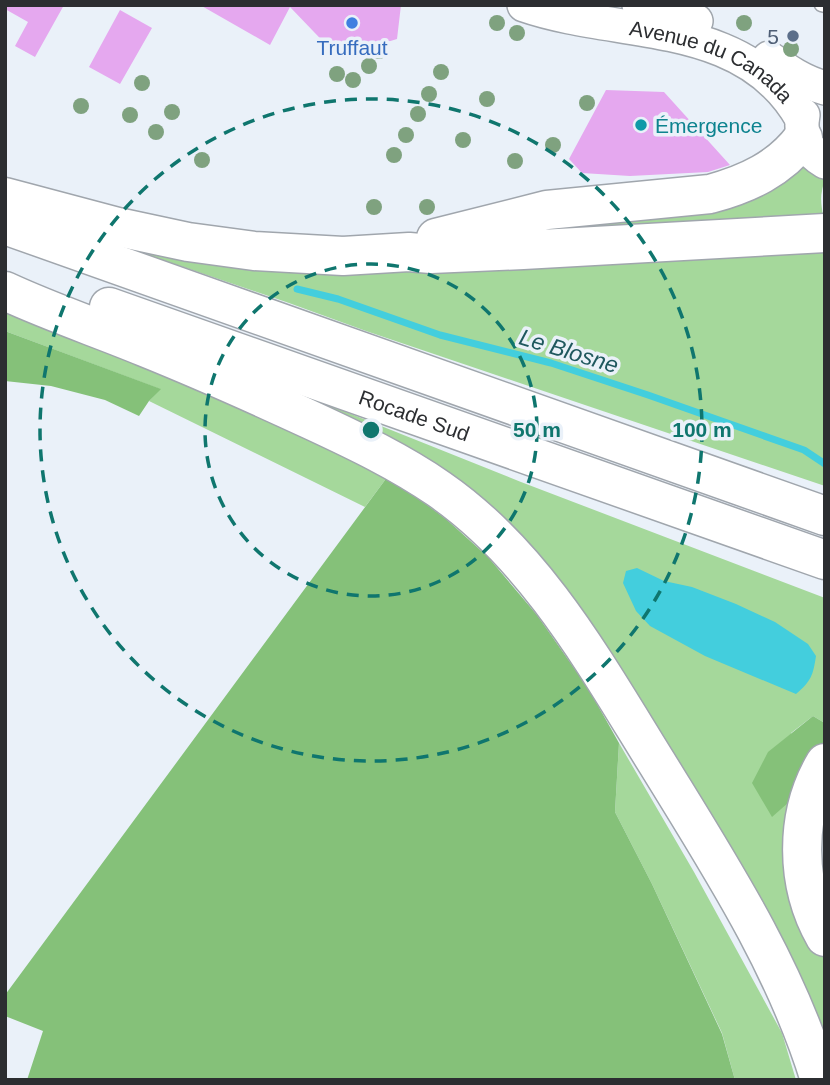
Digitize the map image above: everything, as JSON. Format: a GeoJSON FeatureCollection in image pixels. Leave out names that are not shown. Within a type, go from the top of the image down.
{"type":"FeatureCollection","features":[{"type":"Feature","properties":{"kind":"highway"},"geometry":{"type":"LineString","coordinates":[[408,252],[429,240],[547,210],[710,194],[736,187],[780,163],[810,140]]}},
{"type":"Feature","properties":{"kind":"highway"},"geometry":{"type":"LineString","coordinates":[[5,197],[118,228],[188,242],[254,251],[343,256],[523,250],[825,233]]}},
{"type":"Feature","properties":{"kind":"highway","name":"Rocade Sud"},"geometry":{"type":"LineString","coordinates":[[5,225],[825,516]]}},
{"type":"Feature","properties":{"kind":"highway","name":"Rocade Sud"},"geometry":{"type":"LineString","coordinates":[[5,269],[825,560]]}},
{"type":"Feature","properties":{"kind":"highway"},"geometry":{"type":"LineString","coordinates":[[5,291],[265,398],[349,438],[439,489],[484,525],[534,580],[589,655],[697,827],[771,957],[799,1019],[820,1080]]}},
{"type":"Feature","properties":{"kind":"highway"},"geometry":{"type":"LineString","coordinates":[[771,541],[781,564],[825,581]]}},
{"type":"Feature","properties":{"kind":"highway"},"geometry":{"type":"LineString","coordinates":[[825,763],[808,803],[802,853],[803,873],[811,909],[825,937]]}},
{"type":"Feature","properties":{"kind":"street","name":"Avenue du Canada"},"geometry":{"type":"LineString","coordinates":[[524,5],[552,13],[691,39],[720,48],[748,62],[782,89],[794,105],[810,140]]}},
{"type":"Feature","properties":{"kind":"street","name":"Avenue du Canada"},"geometry":{"type":"LineString","coordinates":[[639,5],[687,18],[727,34],[793,75],[825,88]]}},
{"type":"Feature","properties":{"kind":"street"},"geometry":{"type":"LineString","coordinates":[[810,140],[804,109],[817,93],[825,88]]}},
{"type":"Feature","properties":{"kind":"green space"},"geometry":{"type":"Polygon","coordinates":[[[803,158],[825,173],[821,197],[823,216],[557,236],[523,224],[803,158]]]}},
{"type":"Feature","properties":{"kind":"green space"},"geometry":{"type":"Polygon","coordinates":[[[110,242],[824,248],[825,486],[366,331],[110,242]]]}},
{"type":"Feature","properties":{"kind":"green space"},"geometry":{"type":"Polygon","coordinates":[[[5,307],[168,375],[388,476],[365,507],[149,401],[160,389],[5,331],[5,307]]]}},
{"type":"Feature","properties":{"kind":"green space"},"geometry":{"type":"Polygon","coordinates":[[[5,331],[161,389],[139,416],[105,400],[51,386],[5,381],[5,331]]]}},
{"type":"Feature","properties":{"kind":"green space"},"geometry":{"type":"Polygon","coordinates":[[[237,372],[825,598],[825,729],[823,722],[813,716],[791,733],[805,928],[825,960],[825,1048],[540,567],[237,372]]]}},
{"type":"Feature","properties":{"kind":"green space"},"geometry":{"type":"Polygon","coordinates":[[[388,476],[446,519],[488,557],[537,615],[588,688],[619,743],[615,812],[722,1034],[735,1080],[27,1080],[43,1031],[5,1016],[5,995],[388,476]]]}},
{"type":"Feature","properties":{"kind":"green space"},"geometry":{"type":"Polygon","coordinates":[[[813,716],[823,722],[825,740],[812,760],[797,795],[772,817],[752,783],[768,752],[813,716]]]}},
{"type":"Feature","properties":{"kind":"green space"},"geometry":{"type":"Polygon","coordinates":[[[619,743],[694,872],[782,1033],[796,1080],[735,1080],[722,1033],[615,812],[619,743]]]}},
{"type":"Feature","properties":{"kind":"water"},"geometry":{"type":"Polygon","coordinates":[[[637,568],[664,581],[692,587],[736,604],[775,622],[808,644],[816,656],[808,682],[796,694],[705,656],[650,626],[636,611],[623,583],[626,571],[637,568]]]}},
{"type":"Feature","properties":{"kind":"building"},"geometry":{"type":"Polygon","coordinates":[[[5,5],[64,5],[35,57],[15,46],[28,22],[5,9],[5,5]]]}},
{"type":"Feature","properties":{"kind":"building","name":"Truffaut"},"geometry":{"type":"Polygon","coordinates":[[[200,5],[401,5],[397,39],[338,57],[290,7],[270,45],[200,5]]]}},
{"type":"Feature","properties":{"kind":"building"},"geometry":{"type":"Polygon","coordinates":[[[120,10],[152,28],[120,84],[89,67],[120,10]]]}},
{"type":"Feature","properties":{"kind":"building","name":"Émergence"},"geometry":{"type":"Polygon","coordinates":[[[606,90],[664,92],[730,165],[708,172],[630,176],[582,173],[569,159],[606,90]]]}},
{"type":"Feature","properties":{"kind":"waterway","name":"Le Blosne"},"geometry":{"type":"LineString","coordinates":[[297,289],[338,299],[440,335],[551,363],[648,395],[804,450],[825,464]]}},
{"type":"Feature","properties":{"kind":"place","name":"Truffaut"},"geometry":{"type":"Point","coordinates":[352,23]}},
{"type":"Feature","properties":{"kind":"place","name":"5"},"geometry":{"type":"Point","coordinates":[793,36]}},
{"type":"Feature","properties":{"kind":"place","name":"Émergence"},"geometry":{"type":"Point","coordinates":[641,125]}}]}
